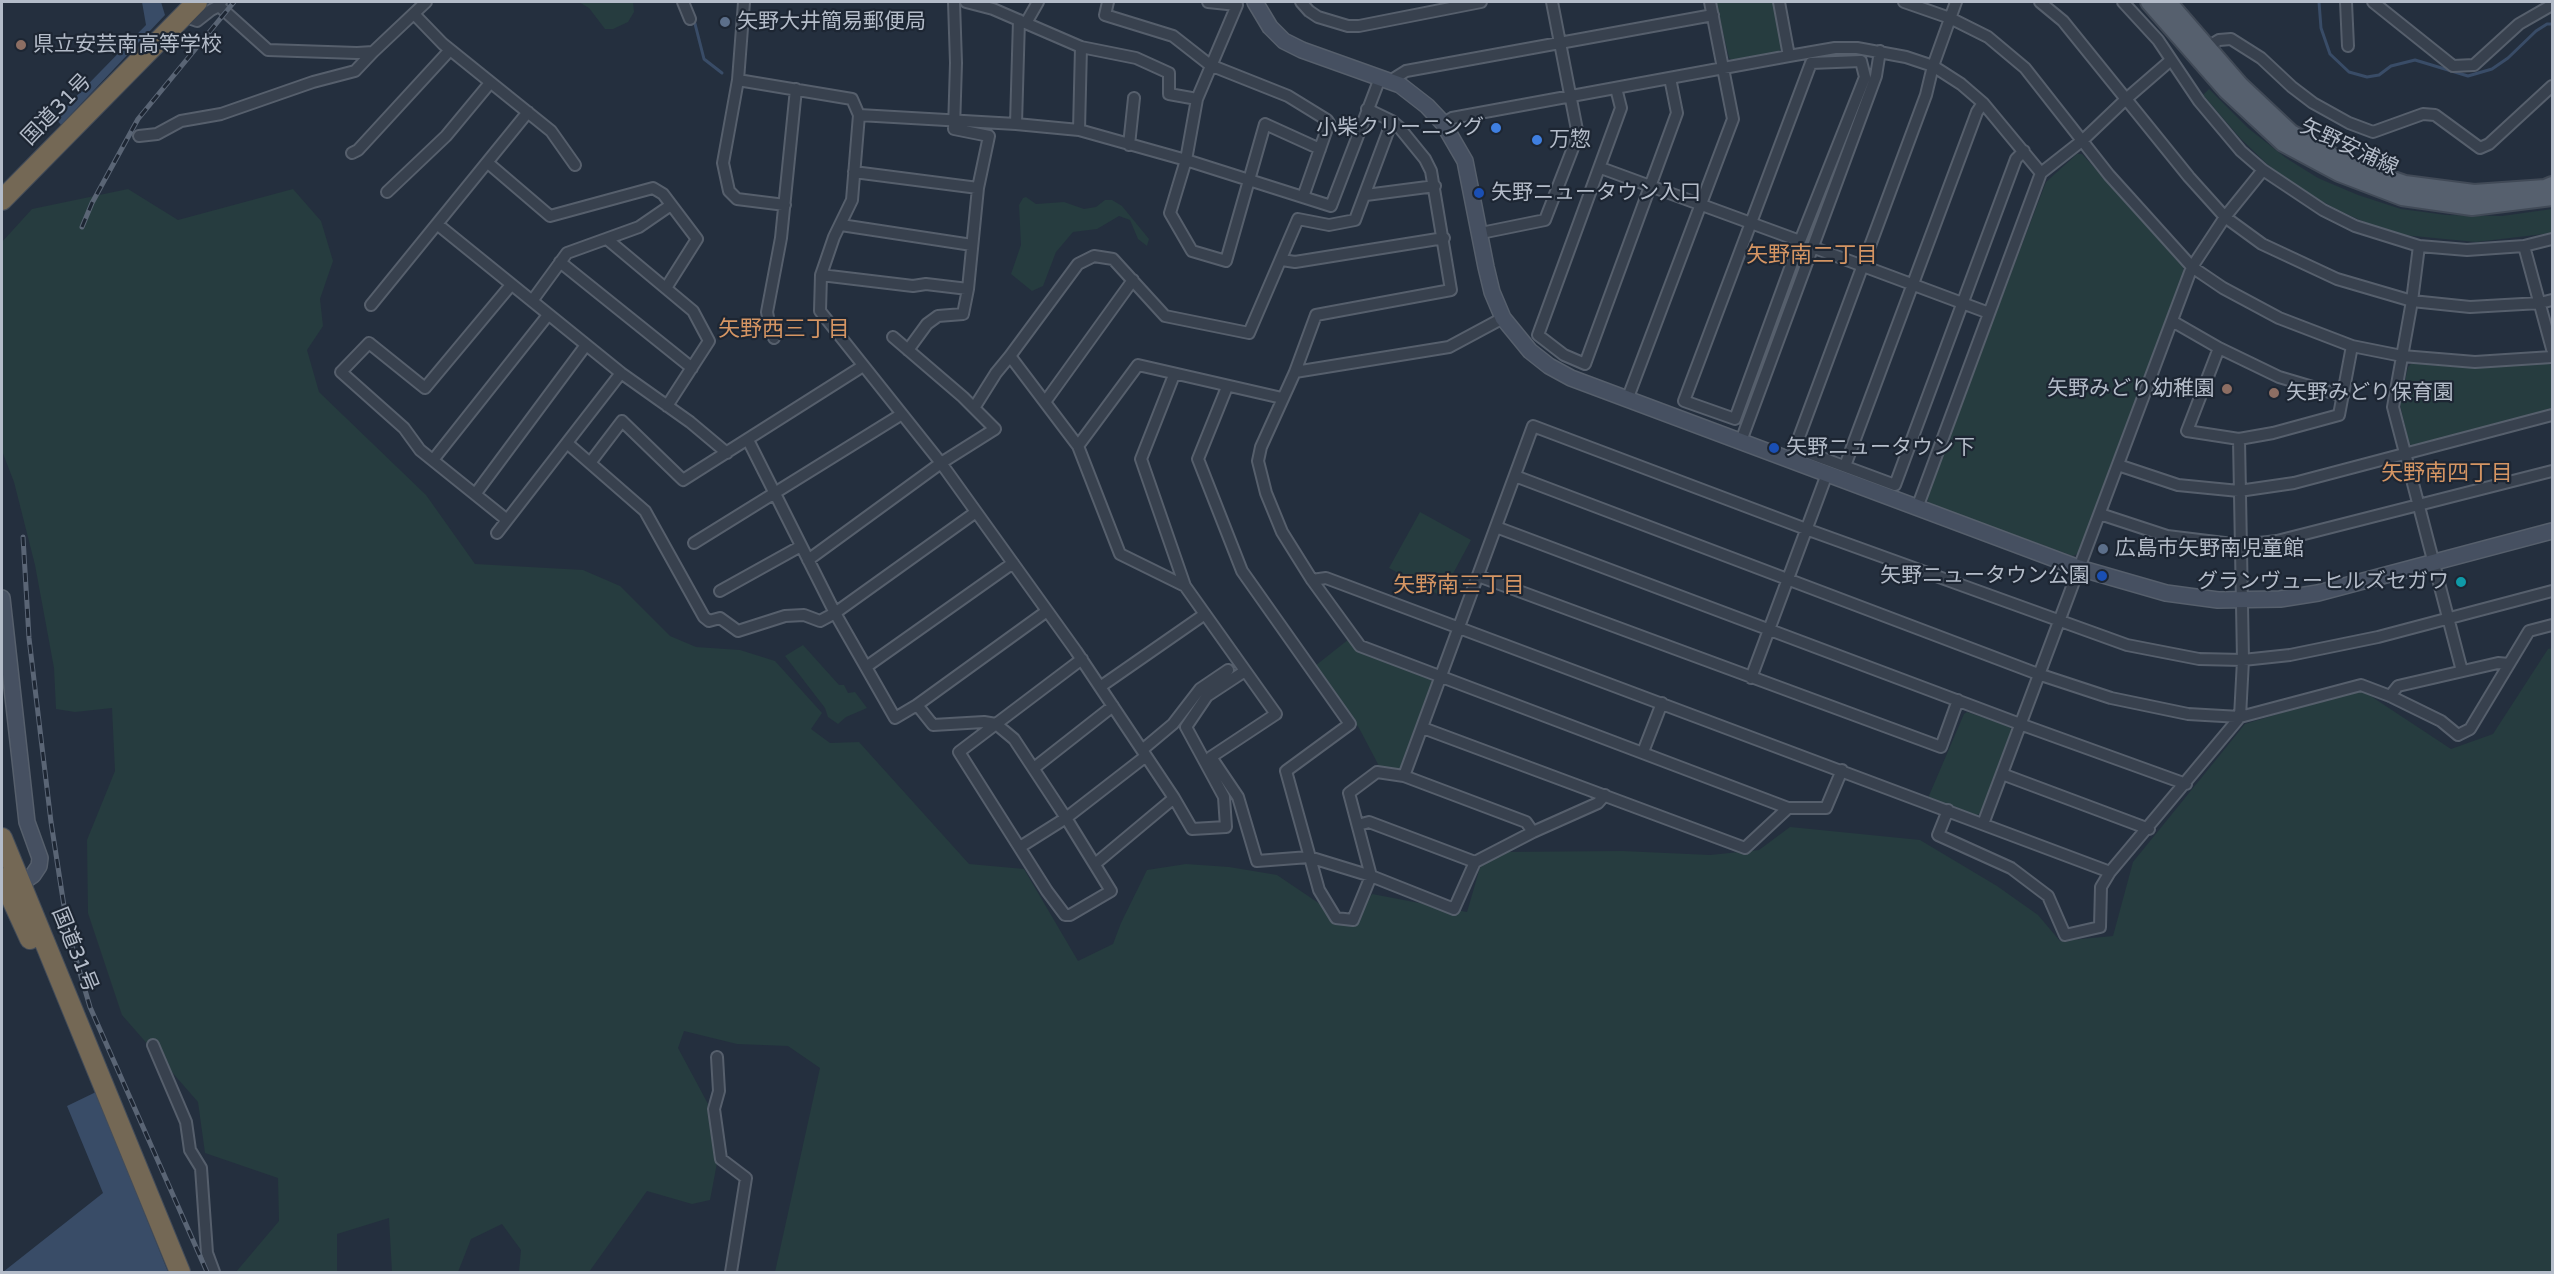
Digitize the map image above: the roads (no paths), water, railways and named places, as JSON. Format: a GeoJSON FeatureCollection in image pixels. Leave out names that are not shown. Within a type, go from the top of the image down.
{"type":"FeatureCollection","features":[{"type":"Feature","properties":{"kind":"highway","name":"国道31号"},"geometry":{"type":"LineString","coordinates":[[2,200],[197,2]]}},
{"type":"Feature","properties":{"kind":"highway","name":"国道31号"},"geometry":{"type":"LineString","coordinates":[[2,838],[10,885],[100,1081],[180,1272]]}},
{"type":"Feature","properties":{"kind":"main road","name":"矢野安浦線"},"geometry":{"type":"LineString","coordinates":[[2150,2],[2227,91],[2283,143],[2339,173],[2402,197],[2472,207],[2553,197]]}},
{"type":"Feature","properties":{"kind":"main road","name":"矢野安浦線"},"geometry":{"type":"LineString","coordinates":[[2168,2],[2209,46],[2240,85],[2291,133],[2347,164],[2405,184],[2474,193],[2545,188],[2553,185]]}},
{"type":"Feature","properties":{"kind":"street"},"geometry":{"type":"LineString","coordinates":[[139,136],[157,134],[182,121],[221,114],[314,82],[355,71],[426,2]]}},
{"type":"Feature","properties":{"kind":"street"},"geometry":{"type":"LineString","coordinates":[[683,2],[690,19]]}},
{"type":"Feature","properties":{"kind":"street"},"geometry":{"type":"LineString","coordinates":[[744,2],[738,80],[723,163],[729,191],[737,199],[785,205]]}},
{"type":"Feature","properties":{"kind":"street"},"geometry":{"type":"LineString","coordinates":[[908,350],[927,324],[938,316],[963,314],[968,288],[978,188],[989,136],[954,129],[956,63],[954,2]]}},
{"type":"Feature","properties":{"kind":"street"},"geometry":{"type":"LineString","coordinates":[[966,2],[993,9],[1081,47],[1136,58],[1169,73],[1169,94],[1197,99]]}},
{"type":"Feature","properties":{"kind":"street"},"geometry":{"type":"LineString","coordinates":[[1016,124],[1022,21],[1038,2]]}},
{"type":"Feature","properties":{"kind":"street"},"geometry":{"type":"LineString","coordinates":[[1108,2],[1105,15],[1173,36],[1210,65],[1288,96],[1327,120],[1329,123],[1304,197]]}},
{"type":"Feature","properties":{"kind":"street"},"geometry":{"type":"LineString","coordinates":[[1208,2],[1237,3],[1197,99],[1186,160],[1170,213],[1192,251],[1226,261],[1265,124],[1320,149]]}},
{"type":"Feature","properties":{"kind":"street"},"geometry":{"type":"LineString","coordinates":[[1255,2],[1270,27],[1284,41],[1302,50],[1385,79],[1427,106],[1443,123],[1465,161],[1492,292],[1503,318],[1530,351],[1549,366],[1571,378],[2079,568],[2166,593],[2218,600],[2280,599],[2318,592],[2553,531]]}},
{"type":"Feature","properties":{"kind":"street"},"geometry":{"type":"LineString","coordinates":[[1301,2],[1318,17],[1348,26],[1481,2]]}},
{"type":"Feature","properties":{"kind":"street"},"geometry":{"type":"LineString","coordinates":[[1481,233],[1545,220],[1578,135],[1552,2]]}},
{"type":"Feature","properties":{"kind":"street"},"geometry":{"type":"LineString","coordinates":[[1627,400],[1733,119],[1710,2]]}},
{"type":"Feature","properties":{"kind":"street"},"geometry":{"type":"LineString","coordinates":[[1781,2],[1789,56]]}},
{"type":"Feature","properties":{"kind":"street"},"geometry":{"type":"LineString","coordinates":[[1904,2],[1950,18],[1988,38],[2025,68],[2109,175],[2192,267],[2223,288],[2279,318],[2352,346],[2402,356],[2475,362],[2553,357]]}},
{"type":"Feature","properties":{"kind":"street"},"geometry":{"type":"LineString","coordinates":[[1956,2],[1933,66],[1926,95],[1795,448],[1895,485],[2016,159],[2024,151]]}},
{"type":"Feature","properties":{"kind":"street"},"geometry":{"type":"LineString","coordinates":[[2040,2],[2063,21],[2154,136],[2226,217],[2262,244],[2337,279],[2412,301],[2470,307],[2540,303],[2553,300]]}},
{"type":"Feature","properties":{"kind":"street"},"geometry":{"type":"LineString","coordinates":[[2123,2],[2158,40],[2199,101],[2241,151],[2263,170],[2323,210],[2355,226],[2419,246],[2467,250],[2524,246],[2553,239]]}},
{"type":"Feature","properties":{"kind":"street"},"geometry":{"type":"LineString","coordinates":[[2346,2],[2348,46]]}},
{"type":"Feature","properties":{"kind":"street"},"geometry":{"type":"LineString","coordinates":[[2373,2],[2452,66],[2474,65],[2519,24],[2553,5]]}},
{"type":"Feature","properties":{"kind":"street"},"geometry":{"type":"LineString","coordinates":[[183,16],[197,21],[220,4],[268,50],[372,52]]}},
{"type":"Feature","properties":{"kind":"street"},"geometry":{"type":"LineString","coordinates":[[414,14],[450,50],[551,131],[575,165]]}},
{"type":"Feature","properties":{"kind":"street"},"geometry":{"type":"LineString","coordinates":[[859,115],[1079,130],[1186,160],[1331,206],[1367,109],[1385,79],[1406,71],[1713,15]]}},
{"type":"Feature","properties":{"kind":"street"},"geometry":{"type":"LineString","coordinates":[[2209,46],[2219,40],[2231,39],[2261,58],[2313,103],[2349,123],[2373,132],[2423,114],[2435,116],[2480,148],[2489,144],[2553,86]]}},
{"type":"Feature","properties":{"kind":"street"},"geometry":{"type":"LineString","coordinates":[[1079,130],[1081,47]]}},
{"type":"Feature","properties":{"kind":"street"},"geometry":{"type":"LineString","coordinates":[[1443,123],[1452,118],[1835,48],[1880,51],[1933,66],[1961,84],[1983,103],[2041,173]]}},
{"type":"Feature","properties":{"kind":"street"},"geometry":{"type":"LineString","coordinates":[[352,153],[358,150],[450,50]]}},
{"type":"Feature","properties":{"kind":"street"},"geometry":{"type":"LineString","coordinates":[[1741,441],[1876,76],[1880,51]]}},
{"type":"Feature","properties":{"kind":"street"},"geometry":{"type":"LineString","coordinates":[[1917,507],[2041,173],[2083,140],[2171,60]]}},
{"type":"Feature","properties":{"kind":"street"},"geometry":{"type":"LineString","coordinates":[[1861,61],[1864,77],[1800,241],[1735,419],[1684,401],[1750,224],[1810,63],[1861,61]]}},
{"type":"Feature","properties":{"kind":"street"},"geometry":{"type":"LineString","coordinates":[[1616,88],[1621,108],[1601,168],[1538,335],[1564,355],[1585,364],[1677,112],[1670,78]]}},
{"type":"Feature","properties":{"kind":"street"},"geometry":{"type":"LineString","coordinates":[[738,80],[852,99],[859,115],[852,200],[834,237],[821,275],[820,311],[941,464],[1082,659],[1192,829],[1226,827],[1224,797],[1186,727],[1207,696],[1245,671]]}},
{"type":"Feature","properties":{"kind":"street"},"geometry":{"type":"LineString","coordinates":[[387,192],[446,136],[490,83]]}},
{"type":"Feature","properties":{"kind":"street"},"geometry":{"type":"LineString","coordinates":[[774,338],[767,312],[781,238],[796,89]]}},
{"type":"Feature","properties":{"kind":"street"},"geometry":{"type":"LineString","coordinates":[[1129,145],[1134,98]]}},
{"type":"Feature","properties":{"kind":"street"},"geometry":{"type":"LineString","coordinates":[[1845,466],[1977,112],[1983,103]]}},
{"type":"Feature","properties":{"kind":"street"},"geometry":{"type":"LineString","coordinates":[[1367,109],[1392,121],[1425,159],[1435,186],[1451,290],[1316,315],[1258,461],[1266,493],[1282,532],[1312,580],[1360,646],[1788,808],[1826,808],[1842,770]]}},
{"type":"Feature","properties":{"kind":"street"},"geometry":{"type":"LineString","coordinates":[[370,305],[528,112]]}},
{"type":"Feature","properties":{"kind":"street"},"geometry":{"type":"LineString","coordinates":[[974,408],[996,373],[1078,264],[1094,256],[1113,259],[1165,316],[1250,333],[1298,219],[1329,225],[1356,220],[1392,121]]}},
{"type":"Feature","properties":{"kind":"street"},"geometry":{"type":"LineString","coordinates":[[488,163],[550,216],[653,188],[663,194],[697,239],[666,288]]}},
{"type":"Feature","properties":{"kind":"street"},"geometry":{"type":"LineString","coordinates":[[1601,168],[1800,241]]}},
{"type":"Feature","properties":{"kind":"street"},"geometry":{"type":"LineString","coordinates":[[1983,824],[2192,267],[2226,217],[2263,170]]}},
{"type":"Feature","properties":{"kind":"street"},"geometry":{"type":"LineString","coordinates":[[854,172],[978,188]]}},
{"type":"Feature","properties":{"kind":"street"},"geometry":{"type":"LineString","coordinates":[[1366,195],[1435,186]]}},
{"type":"Feature","properties":{"kind":"street"},"geometry":{"type":"LineString","coordinates":[[532,301],[567,253],[639,227],[671,205]]}},
{"type":"Feature","properties":{"kind":"street"},"geometry":{"type":"LineString","coordinates":[[437,224],[621,373],[727,453]]}},
{"type":"Feature","properties":{"kind":"street"},"geometry":{"type":"LineString","coordinates":[[841,225],[972,245]]}},
{"type":"Feature","properties":{"kind":"street"},"geometry":{"type":"LineString","coordinates":[[1282,261],[1294,262],[1444,238]]}},
{"type":"Feature","properties":{"kind":"street"},"geometry":{"type":"LineString","coordinates":[[608,240],[693,311],[709,341],[667,406]]}},
{"type":"Feature","properties":{"kind":"street"},"geometry":{"type":"LineString","coordinates":[[2419,246],[2412,301],[2393,407],[2462,671]]}},
{"type":"Feature","properties":{"kind":"street"},"geometry":{"type":"LineString","coordinates":[[2524,246],[2553,349]]}},
{"type":"Feature","properties":{"kind":"street"},"geometry":{"type":"LineString","coordinates":[[1812,247],[1989,313]]}},
{"type":"Feature","properties":{"kind":"street"},"geometry":{"type":"LineString","coordinates":[[560,262],[692,368]]}},
{"type":"Feature","properties":{"kind":"street"},"geometry":{"type":"LineString","coordinates":[[821,275],[914,286],[926,284],[968,288]]}},
{"type":"Feature","properties":{"kind":"street"},"geometry":{"type":"LineString","coordinates":[[1045,402],[1133,280]]}},
{"type":"Feature","properties":{"kind":"street"},"geometry":{"type":"LineString","coordinates":[[507,519],[420,450],[404,428],[341,372],[369,342],[425,388],[511,285]]}},
{"type":"Feature","properties":{"kind":"street"},"geometry":{"type":"LineString","coordinates":[[433,460],[548,315]]}},
{"type":"Feature","properties":{"kind":"street"},"geometry":{"type":"LineString","coordinates":[[1295,372],[1449,347],[1503,318]]}},
{"type":"Feature","properties":{"kind":"street"},"geometry":{"type":"LineString","coordinates":[[2172,321],[2219,348],[2279,377],[2343,396]]}},
{"type":"Feature","properties":{"kind":"street"},"geometry":{"type":"LineString","coordinates":[[808,560],[941,464],[995,429],[893,337]]}},
{"type":"Feature","properties":{"kind":"street"},"geometry":{"type":"LineString","coordinates":[[476,493],[586,345]]}},
{"type":"Feature","properties":{"kind":"street"},"geometry":{"type":"LineString","coordinates":[[2219,348],[2187,431],[2239,439],[2273,433],[2339,415],[2352,346]]}},
{"type":"Feature","properties":{"kind":"street"},"geometry":{"type":"LineString","coordinates":[[1010,356],[1078,446],[1120,554],[1185,586]]}},
{"type":"Feature","properties":{"kind":"street"},"geometry":{"type":"LineString","coordinates":[[1078,446],[1138,365],[1282,398]]}},
{"type":"Feature","properties":{"kind":"street"},"geometry":{"type":"LineString","coordinates":[[590,463],[622,421],[683,480],[863,366]]}},
{"type":"Feature","properties":{"kind":"street"},"geometry":{"type":"LineString","coordinates":[[497,533],[621,373]]}},
{"type":"Feature","properties":{"kind":"street"},"geometry":{"type":"LineString","coordinates":[[1174,375],[1141,459],[1185,586],[1275,714],[1211,757],[1238,797],[1257,861],[1309,857],[1371,876],[1454,909],[1475,862],[1533,832],[1598,803],[1605,795]]}},
{"type":"Feature","properties":{"kind":"street"},"geometry":{"type":"LineString","coordinates":[[1227,387],[1198,459],[1242,571],[1350,724],[1286,771],[1319,890],[1336,918],[1353,920],[1371,876],[1349,793],[1377,772],[1404,776],[1526,822],[1533,832]]}},
{"type":"Feature","properties":{"kind":"street"},"geometry":{"type":"LineString","coordinates":[[694,543],[902,414]]}},
{"type":"Feature","properties":{"kind":"street"},"geometry":{"type":"LineString","coordinates":[[2118,465],[2178,485],[2239,491],[2294,483],[2553,415]]}},
{"type":"Feature","properties":{"kind":"street"},"geometry":{"type":"LineString","coordinates":[[1404,776],[1533,426],[2058,621],[2127,645],[2199,659],[2243,660],[2290,656],[2379,637],[2553,591]]}},
{"type":"Feature","properties":{"kind":"street"},"geometry":{"type":"LineString","coordinates":[[1947,810],[1938,835],[2011,868],[2048,896],[2065,935],[2100,927],[2101,887],[2110,872],[2149,829],[2240,717],[2243,660],[2239,439]]}},
{"type":"Feature","properties":{"kind":"street"},"geometry":{"type":"LineString","coordinates":[[747,440],[835,613],[895,718],[917,705],[1047,611]]}},
{"type":"Feature","properties":{"kind":"street"},"geometry":{"type":"LineString","coordinates":[[567,443],[645,511],[704,617],[709,621],[720,618],[738,631],[785,616],[804,615],[820,621],[835,613],[976,512]]}},
{"type":"Feature","properties":{"kind":"street"},"geometry":{"type":"LineString","coordinates":[[2100,514],[2167,536],[2241,545],[2277,541],[2553,471]]}},
{"type":"Feature","properties":{"kind":"street"},"geometry":{"type":"LineString","coordinates":[[1751,678],[1827,474]]}},
{"type":"Feature","properties":{"kind":"street"},"geometry":{"type":"LineString","coordinates":[[1515,476],[2038,674],[2111,698],[2188,714],[2240,717],[2361,685],[2390,696],[2441,722],[2458,735],[2470,729],[2529,631],[2553,625]]}},
{"type":"Feature","properties":{"kind":"street"},"geometry":{"type":"LineString","coordinates":[[1496,527],[2186,784]]}},
{"type":"Feature","properties":{"kind":"street"},"geometry":{"type":"LineString","coordinates":[[720,591],[801,546]]}},
{"type":"Feature","properties":{"kind":"street"},"geometry":{"type":"LineString","coordinates":[[866,667],[1013,563]]}},
{"type":"Feature","properties":{"kind":"street"},"geometry":{"type":"LineString","coordinates":[[1478,576],[1941,747],[1958,700]]}},
{"type":"Feature","properties":{"kind":"street"},"geometry":{"type":"LineString","coordinates":[[1312,580],[1326,578],[2110,872]]}},
{"type":"Feature","properties":{"kind":"street"},"geometry":{"type":"LineString","coordinates":[[2,598],[27,822],[40,858],[39,866],[33,875],[10,885]]}},
{"type":"Feature","properties":{"kind":"street"},"geometry":{"type":"LineString","coordinates":[[1100,687],[1205,614]]}},
{"type":"Feature","properties":{"kind":"street"},"geometry":{"type":"LineString","coordinates":[[917,705],[933,725],[984,722],[996,724],[1014,739],[1111,891],[1070,915],[1065,915],[959,752],[996,724],[1082,659]]}},
{"type":"Feature","properties":{"kind":"street"},"geometry":{"type":"LineString","coordinates":[[2390,696],[2398,686],[2498,663],[2509,664]]}},
{"type":"Feature","properties":{"kind":"street"},"geometry":{"type":"LineString","coordinates":[[1020,847],[1066,818],[1144,753],[1173,724],[1200,689],[1228,670]]}},
{"type":"Feature","properties":{"kind":"street"},"geometry":{"type":"LineString","coordinates":[[1643,752],[1662,703]]}},
{"type":"Feature","properties":{"kind":"street"},"geometry":{"type":"LineString","coordinates":[[1034,768],[1113,706]]}},
{"type":"Feature","properties":{"kind":"street"},"geometry":{"type":"LineString","coordinates":[[1423,728],[1745,848],[1788,808]]}},
{"type":"Feature","properties":{"kind":"street"},"geometry":{"type":"LineString","coordinates":[[2002,774],[2149,829]]}},
{"type":"Feature","properties":{"kind":"street"},"geometry":{"type":"LineString","coordinates":[[1095,864],[1174,798]]}},
{"type":"Feature","properties":{"kind":"street"},"geometry":{"type":"LineString","coordinates":[[1358,825],[1370,822],[1475,862]]}},
{"type":"Feature","properties":{"kind":"street"},"geometry":{"type":"LineString","coordinates":[[153,1045],[186,1122],[190,1150],[201,1168],[207,1253],[214,1272]]}},
{"type":"Feature","properties":{"kind":"street"},"geometry":{"type":"LineString","coordinates":[[717,1057],[719,1091],[714,1109],[721,1158],[746,1178],[731,1272]]}},
{"type":"Feature","properties":{"kind":"water"},"geometry":{"type":"Polygon","coordinates":[[[142,2],[161,2],[165,15],[61,125],[55,118],[146,25],[142,2]]]}},
{"type":"Feature","properties":{"kind":"water"},"geometry":{"type":"Polygon","coordinates":[[[96,1092],[168,1272],[3,1272],[103,1193],[67,1106],[96,1092]]]}},
{"type":"Feature","properties":{"kind":"waterway"},"geometry":{"type":"LineString","coordinates":[[2319,2],[2321,28],[2330,54],[2349,72],[2367,77],[2379,75],[2391,66],[2415,60],[2468,76],[2492,69],[2508,58],[2536,31],[2547,24],[2552,24]]}},
{"type":"Feature","properties":{"kind":"waterway"},"geometry":{"type":"LineString","coordinates":[[693,16],[704,59],[722,73]]}},
{"type":"Feature","properties":{"kind":"railway"},"geometry":{"type":"LineString","coordinates":[[82,227],[92,203],[138,119],[234,2]]}},
{"type":"Feature","properties":{"kind":"railway"},"geometry":{"type":"LineString","coordinates":[[23,537],[29,638],[51,822],[68,932],[90,1007],[207,1272]]}},
{"type":"Feature","properties":{"kind":"place","name":"矢野大井簡易郵便局"},"geometry":{"type":"Point","coordinates":[725,22]}},
{"type":"Feature","properties":{"kind":"place","name":"県立安芸南高等学校"},"geometry":{"type":"Point","coordinates":[21,45]}},
{"type":"Feature","properties":{"kind":"place","name":"小柴クリーニング"},"geometry":{"type":"Point","coordinates":[1496,128]}},
{"type":"Feature","properties":{"kind":"place","name":"万惣"},"geometry":{"type":"Point","coordinates":[1537,140]}},
{"type":"Feature","properties":{"kind":"place","name":"矢野ニュータウン入口"},"geometry":{"type":"Point","coordinates":[1479,193]}},
{"type":"Feature","properties":{"kind":"place","name":"矢野みどり幼稚園"},"geometry":{"type":"Point","coordinates":[2227,389]}},
{"type":"Feature","properties":{"kind":"place","name":"矢野みどり保育園"},"geometry":{"type":"Point","coordinates":[2274,393]}},
{"type":"Feature","properties":{"kind":"place","name":"矢野ニュータウン下"},"geometry":{"type":"Point","coordinates":[1774,448]}},
{"type":"Feature","properties":{"kind":"place","name":"広島市矢野南児童館"},"geometry":{"type":"Point","coordinates":[2103,549]}},
{"type":"Feature","properties":{"kind":"place","name":"矢野ニュータウン公園"},"geometry":{"type":"Point","coordinates":[2102,576]}},
{"type":"Feature","properties":{"kind":"place","name":"グランヴューヒルズセガワ"},"geometry":{"type":"Point","coordinates":[2461,582]}},
{"type":"Feature","properties":{"kind":"district","name":"矢野南二丁目"},"geometry":{"type":"Point","coordinates":[1812,256]}},
{"type":"Feature","properties":{"kind":"district","name":"矢野西三丁目"},"geometry":{"type":"Point","coordinates":[784,330]}},
{"type":"Feature","properties":{"kind":"district","name":"矢野南四丁目"},"geometry":{"type":"Point","coordinates":[2447,474]}},
{"type":"Feature","properties":{"kind":"district","name":"矢野南三丁目"},"geometry":{"type":"Point","coordinates":[1459,586]}}]}
